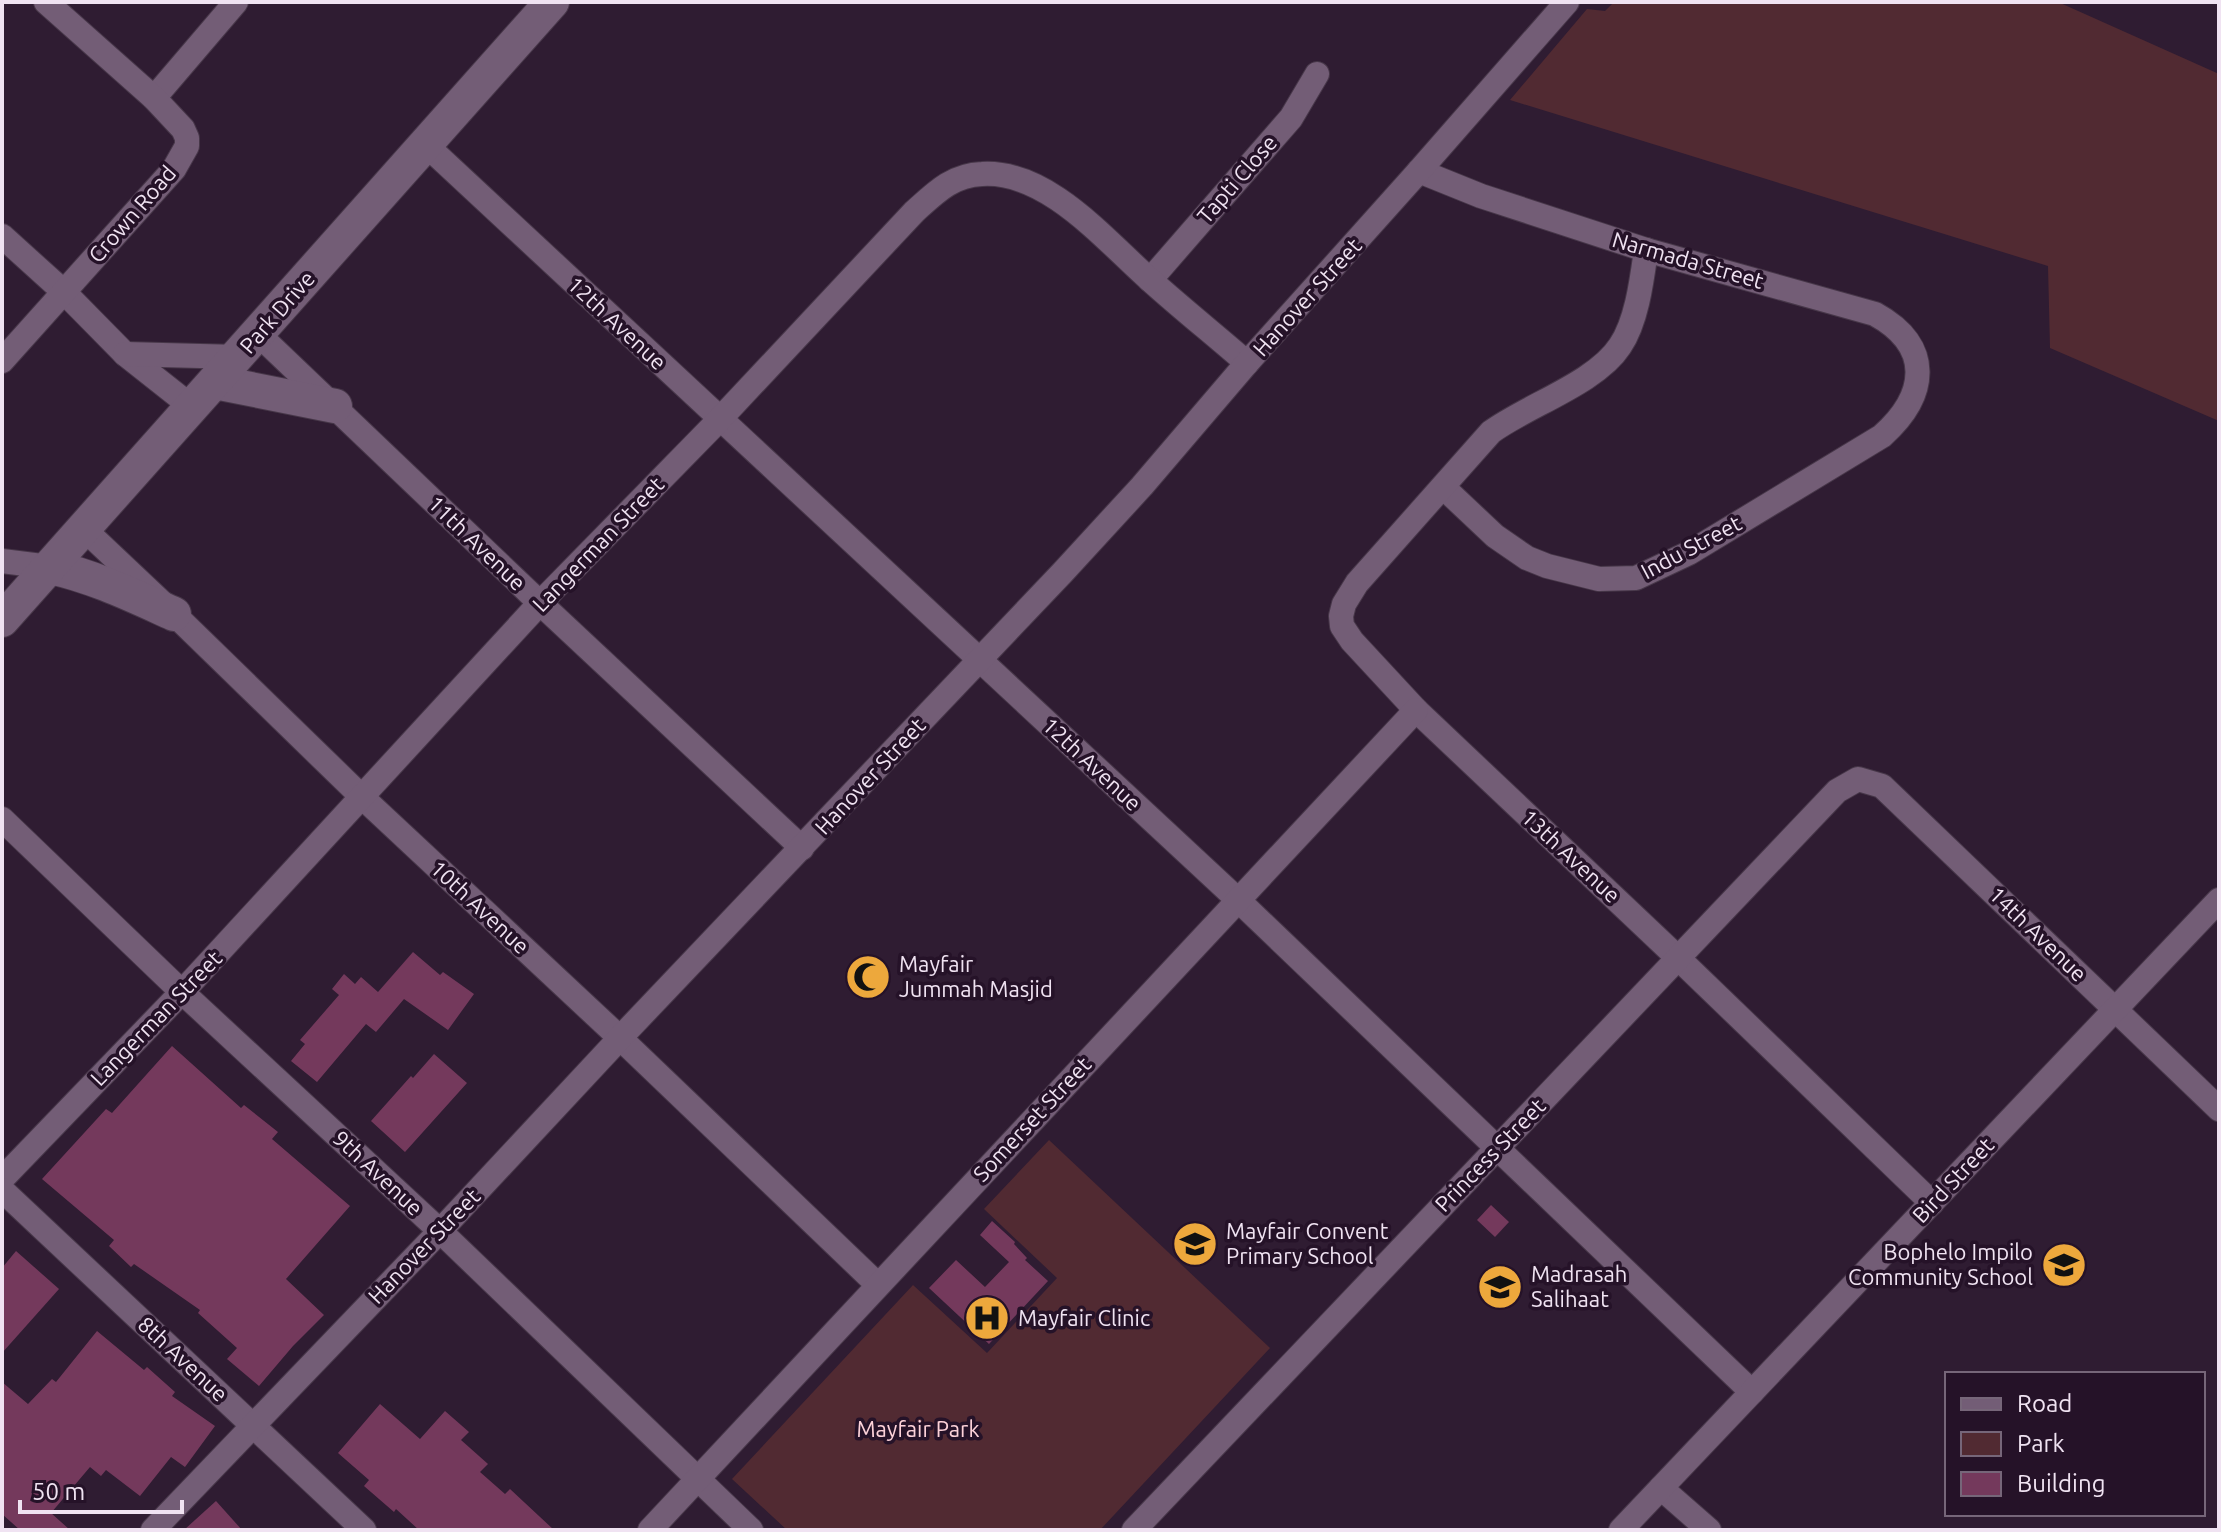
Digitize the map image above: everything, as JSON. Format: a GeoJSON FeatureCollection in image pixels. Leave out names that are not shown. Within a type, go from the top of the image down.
{"type":"FeatureCollection","features":[{"type":"Feature","properties":{"kind":"street","name":"Crown Road"},"geometry":{"type":"LineString","coordinates":[[2,361],[174,169],[185,153],[187,138],[183,129],[154,98],[46,2]]}},
{"type":"Feature","properties":{"kind":"street"},"geometry":{"type":"LineString","coordinates":[[154,98],[236,2]]}},
{"type":"Feature","properties":{"kind":"street","name":"Park Drive"},"geometry":{"type":"LineString","coordinates":[[2,620],[552,2]]}},
{"type":"Feature","properties":{"kind":"street","name":"Hanover Street"},"geometry":{"type":"LineString","coordinates":[[153,1530],[440,1231],[1142,486],[1567,2]]}},
{"type":"Feature","properties":{"kind":"street","name":"Tapti Close"},"geometry":{"type":"LineString","coordinates":[[1150,280],[1291,118],[1317,74]]}},
{"type":"Feature","properties":{"kind":"street","name":"12th Avenue"},"geometry":{"type":"LineString","coordinates":[[425,144],[1237,899],[1752,1392]]}},
{"type":"Feature","properties":{"kind":"street","name":"Narmada Street"},"geometry":{"type":"LineString","coordinates":[[1419,171],[1481,196],[1646,250],[1875,314],[1892,323],[1910,345],[1918,367],[1918,384]]}},
{"type":"Feature","properties":{"kind":"street","name":"Langerman Street"},"geometry":{"type":"LineString","coordinates":[[2,1179],[182,992],[540,603],[941,187],[957,179],[981,174],[1019,178],[1034,185],[1095,229],[1247,363]]}},
{"type":"Feature","properties":{"kind":"street"},"geometry":{"type":"LineString","coordinates":[[2,236],[64,292],[125,354],[192,407]]}},
{"type":"Feature","properties":{"kind":"street","name":"13th Avenue"},"geometry":{"type":"LineString","coordinates":[[1646,250],[1640,289],[1629,327],[1622,344],[1610,360],[1591,375],[1491,432],[1357,583],[1348,595],[1341,616],[1342,626],[1352,641],[1416,710],[1932,1203]]}},
{"type":"Feature","properties":{"kind":"street"},"geometry":{"type":"LineString","coordinates":[[125,354],[237,357],[335,406]]}},
{"type":"Feature","properties":{"kind":"street","name":"11th Avenue"},"geometry":{"type":"LineString","coordinates":[[237,357],[335,406],[802,848]]}},
{"type":"Feature","properties":{"kind":"street","name":"Indu Street"},"geometry":{"type":"LineString","coordinates":[[1443,487],[1495,536],[1527,558],[1599,579],[1636,578],[1689,553],[1882,436],[1906,411],[1918,384]]}},
{"type":"Feature","properties":{"kind":"street","name":"10th Avenue"},"geometry":{"type":"LineString","coordinates":[[84,529],[362,797],[877,1284]]}},
{"type":"Feature","properties":{"kind":"street"},"geometry":{"type":"LineString","coordinates":[[2,561],[71,572],[107,584],[174,614]]}},
{"type":"Feature","properties":{"kind":"street","name":"Somerset Street"},"geometry":{"type":"LineString","coordinates":[[650,1530],[1416,710]]}},
{"type":"Feature","properties":{"kind":"street","name":"14th Avenue"},"geometry":{"type":"LineString","coordinates":[[1848,783],[1858,779],[1882,786],[2219,1109]]}},
{"type":"Feature","properties":{"kind":"street","name":"Princess Street"},"geometry":{"type":"LineString","coordinates":[[1134,1530],[1677,957],[1848,783]]}},
{"type":"Feature","properties":{"kind":"street","name":"9th Avenue"},"geometry":{"type":"LineString","coordinates":[[2,819],[182,992],[440,1231],[751,1530]]}},
{"type":"Feature","properties":{"kind":"street","name":"Bird Street"},"geometry":{"type":"LineString","coordinates":[[1621,1530],[2219,900]]}},
{"type":"Feature","properties":{"kind":"street","name":"8th Avenue"},"geometry":{"type":"LineString","coordinates":[[2,1190],[364,1530]]}},
{"type":"Feature","properties":{"kind":"street"},"geometry":{"type":"LineString","coordinates":[[1661,1488],[1709,1530]]}},
{"type":"Feature","properties":{"kind":"green space"},"geometry":{"type":"Polygon","coordinates":[[[1614,2],[2058,2],[2219,74],[2219,421],[2050,348],[2048,266],[1510,100],[1587,9],[1605,11],[1614,2]]]}},
{"type":"Feature","properties":{"kind":"green space","name":"Mayfair Park"},"geometry":{"type":"Polygon","coordinates":[[[1049,1140],[1270,1348],[1100,1530],[787,1530],[732,1479],[913,1285],[987,1353],[1057,1278],[984,1209],[1049,1140]]]}},
{"type":"Feature","properties":{"kind":"building"},"geometry":{"type":"Polygon","coordinates":[[[413,952],[440,975],[443,972],[474,994],[448,1030],[404,999],[376,1032],[366,1024],[317,1082],[291,1061],[305,1044],[300,1040],[339,995],[332,989],[344,974],[355,984],[361,977],[378,992],[413,952]]]}},
{"type":"Feature","properties":{"kind":"building"},"geometry":{"type":"Polygon","coordinates":[[[172,1046],[241,1108],[244,1105],[278,1132],[272,1139],[350,1206],[286,1279],[324,1315],[259,1386],[227,1359],[237,1348],[198,1313],[200,1310],[134,1264],[131,1267],[109,1246],[114,1240],[42,1179],[106,1109],[112,1113],[172,1046]]]}},
{"type":"Feature","properties":{"kind":"building"},"geometry":{"type":"Polygon","coordinates":[[[434,1054],[467,1083],[405,1152],[371,1121],[434,1054]]]}},
{"type":"Feature","properties":{"kind":"building"},"geometry":{"type":"Polygon","coordinates":[[[1491,1205],[1509,1222],[1495,1237],[1477,1220],[1491,1205]]]}},
{"type":"Feature","properties":{"kind":"building","name":"Mayfair Clinic"},"geometry":{"type":"Polygon","coordinates":[[[992,1221],[1015,1242],[1027,1258],[1025,1260],[1048,1281],[989,1344],[929,1288],[956,1260],[985,1287],[1009,1262],[980,1235],[992,1221]]]}},
{"type":"Feature","properties":{"kind":"building"},"geometry":{"type":"Polygon","coordinates":[[[16,1251],[59,1289],[2,1353],[2,1268],[16,1251]]]}},
{"type":"Feature","properties":{"kind":"building"},"geometry":{"type":"Polygon","coordinates":[[[97,1331],[144,1370],[147,1367],[175,1392],[172,1396],[215,1426],[185,1467],[171,1457],[140,1496],[106,1470],[101,1476],[90,1467],[51,1513],[70,1530],[20,1530],[2,1514],[2,1382],[28,1404],[52,1379],[56,1382],[97,1331]]]}},
{"type":"Feature","properties":{"kind":"building"},"geometry":{"type":"Polygon","coordinates":[[[380,1404],[420,1439],[445,1411],[469,1432],[461,1440],[488,1464],[480,1472],[505,1494],[510,1489],[554,1530],[419,1530],[396,1509],[394,1512],[364,1486],[369,1480],[338,1453],[380,1404]]]}},
{"type":"Feature","properties":{"kind":"building"},"geometry":{"type":"Polygon","coordinates":[[[216,1501],[242,1530],[184,1530],[216,1501]]]}},
{"type":"Feature","properties":{"kind":"place","name":"Mayfair Jummah Masjid"},"geometry":{"type":"Point","coordinates":[868,977]}},
{"type":"Feature","properties":{"kind":"place","name":"Mayfair Convent Primary School"},"geometry":{"type":"Point","coordinates":[1195,1244]}},
{"type":"Feature","properties":{"kind":"place","name":"Bophelo Impilo Community School"},"geometry":{"type":"Point","coordinates":[2064,1265]}},
{"type":"Feature","properties":{"kind":"place","name":"Madrasah Salihaat"},"geometry":{"type":"Point","coordinates":[1500,1287]}},
{"type":"Feature","properties":{"kind":"place","name":"Mayfair Clinic"},"geometry":{"type":"Point","coordinates":[987,1318]}}]}
